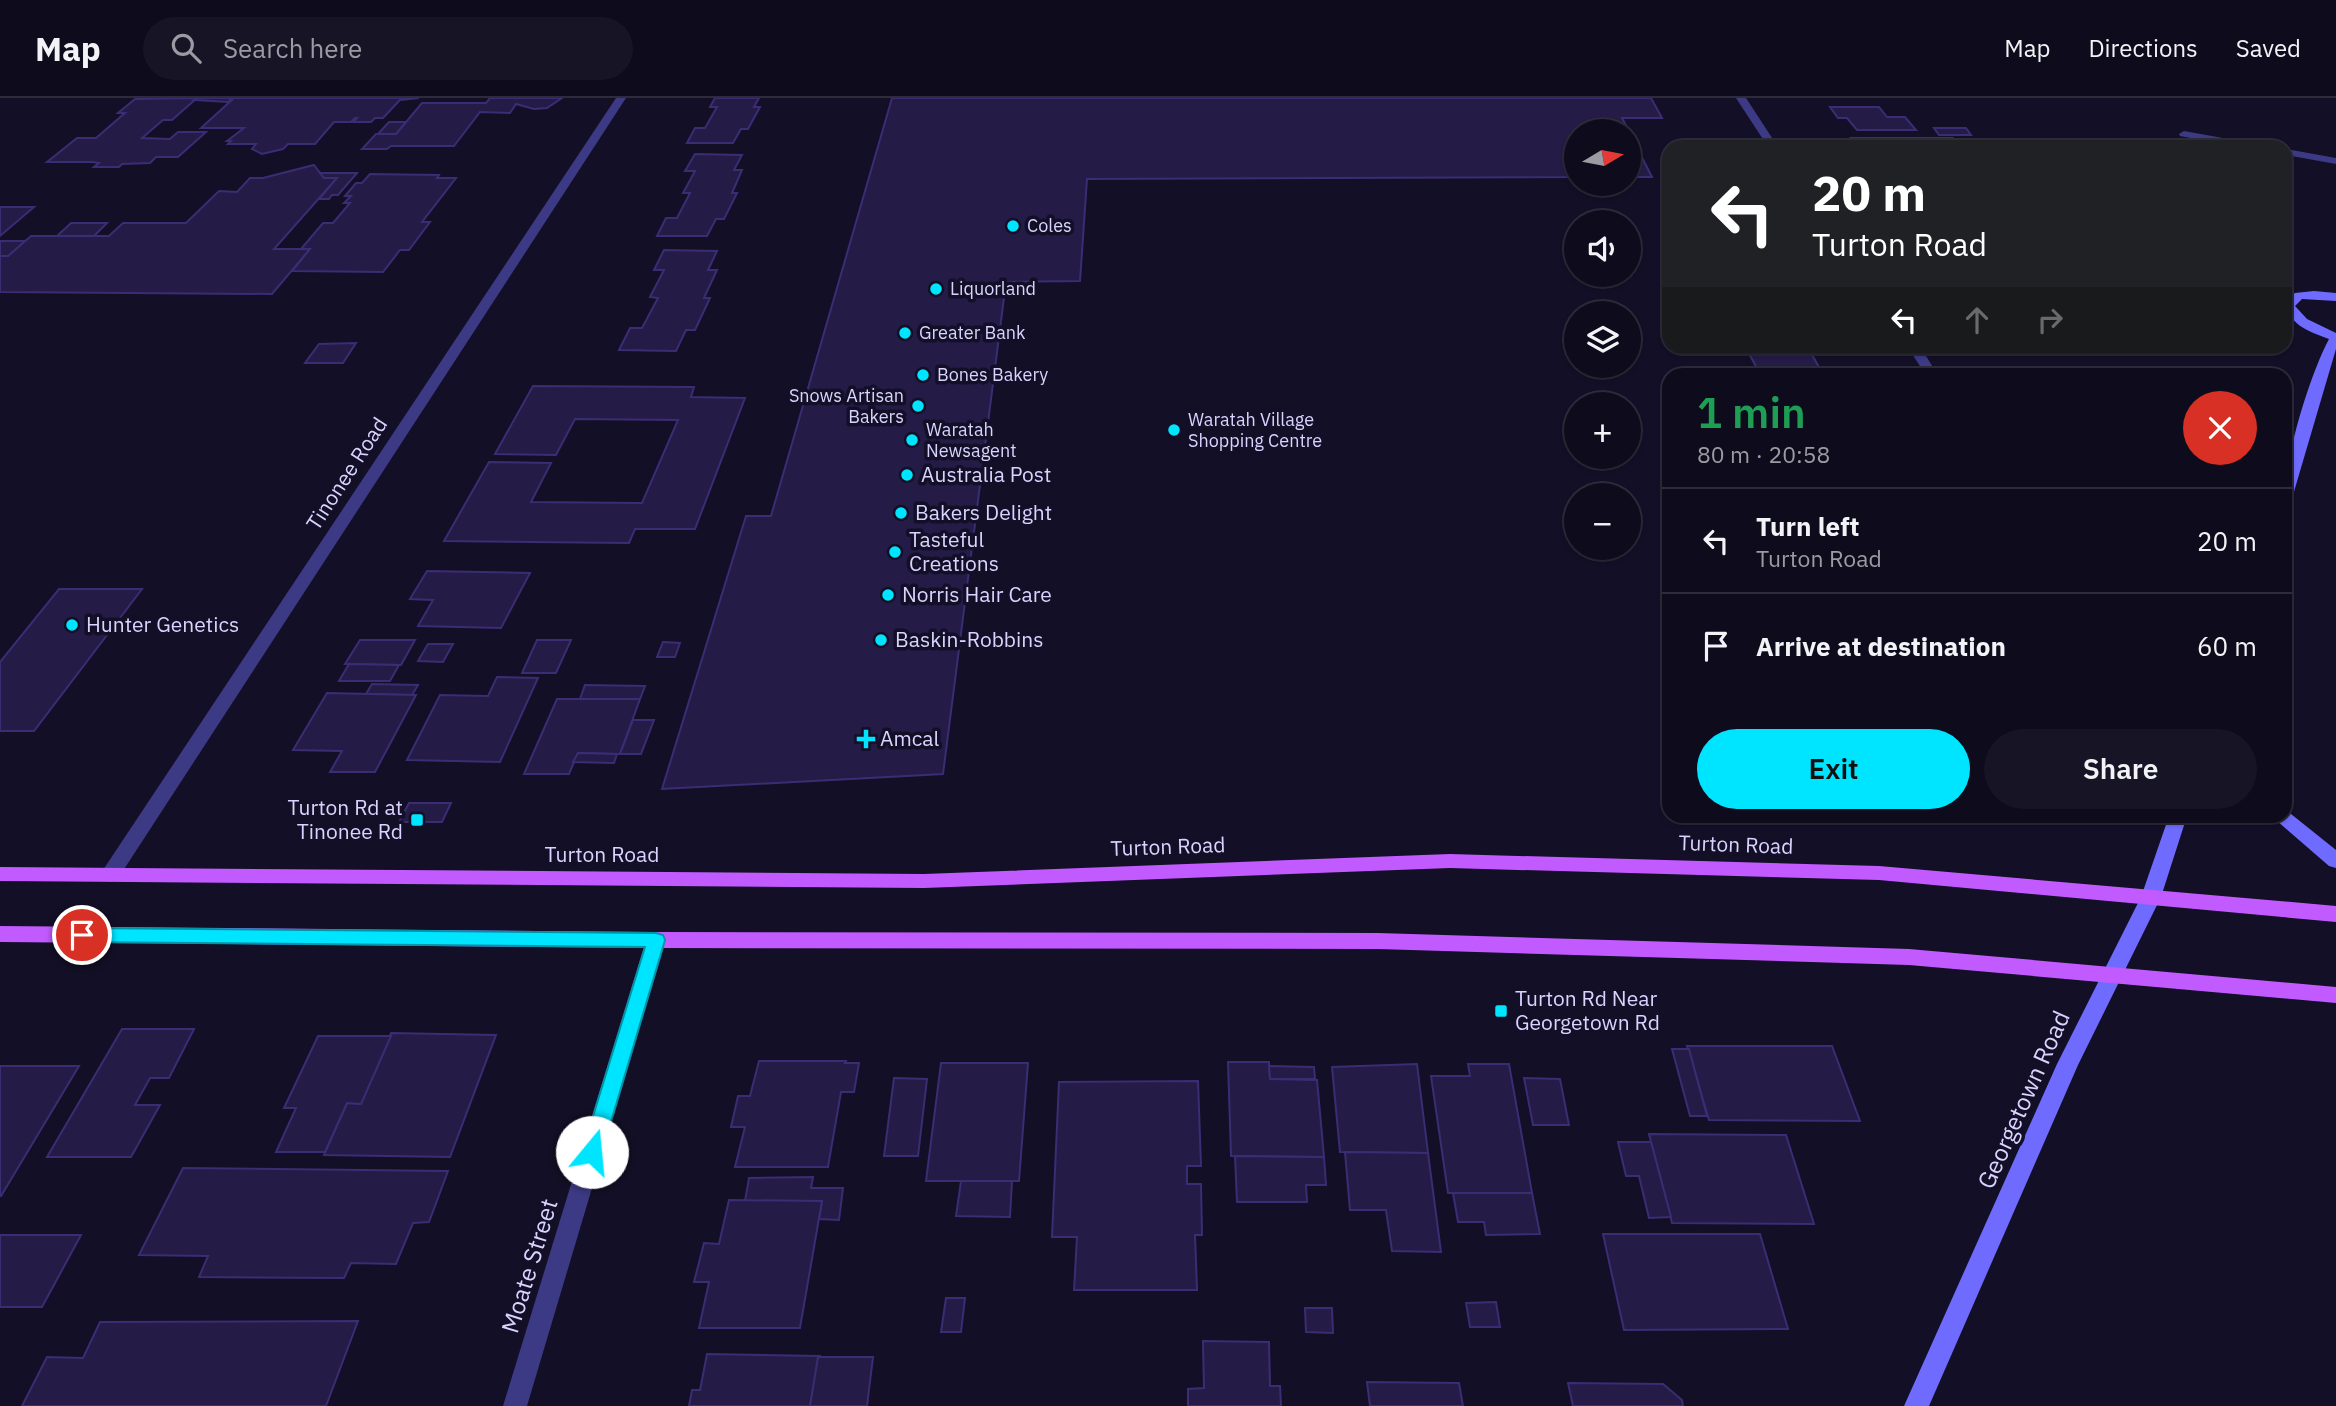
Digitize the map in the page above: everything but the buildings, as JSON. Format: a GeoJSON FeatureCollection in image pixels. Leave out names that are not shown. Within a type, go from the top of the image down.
{"type":"FeatureCollection","features":[{"type":"Feature","properties":{"kind":"main road","name":"Turton Road"},"geometry":{"type":"LineString","coordinates":[[0,874],[924,881],[1450,861],[1879,873],[2336,914]]}},
{"type":"Feature","properties":{"kind":"main road"},"geometry":{"type":"LineString","coordinates":[[0,934],[656,940],[1378,941],[1909,957],[2336,995]]}},
{"type":"Feature","properties":{"kind":"street","name":"Tinonee Road"},"geometry":{"type":"LineString","coordinates":[[110,875],[621,98]]}},
{"type":"Feature","properties":{"kind":"street"},"geometry":{"type":"LineString","coordinates":[[1741,98],[1768,140]]}},
{"type":"Feature","properties":{"kind":"street"},"geometry":{"type":"LineString","coordinates":[[2184,134],[2217,140]]}},
{"type":"Feature","properties":{"kind":"street"},"geometry":{"type":"LineString","coordinates":[[2292,153],[2336,161]]}},
{"type":"Feature","properties":{"kind":"street"},"geometry":{"type":"LineString","coordinates":[[2292,300],[2301,296],[2336,297]]}},
{"type":"Feature","properties":{"kind":"street"},"geometry":{"type":"LineString","coordinates":[[2292,315],[2300,323],[2336,337],[2325,358],[2292,474]]}},
{"type":"Feature","properties":{"kind":"street","name":"Georgetown Road"},"geometry":{"type":"LineString","coordinates":[[1916,1406],[2111,973],[2151,897],[2176,823]]}},
{"type":"Feature","properties":{"kind":"street"},"geometry":{"type":"LineString","coordinates":[[2291,823],[2336,860]]}},
{"type":"Feature","properties":{"kind":"street","name":"Moate Street"},"geometry":{"type":"LineString","coordinates":[[515,1406],[656,940]]}},
{"type":"Feature","properties":{"kind":"place","name":"Coles"},"geometry":{"type":"Point","coordinates":[1013,226]}},
{"type":"Feature","properties":{"kind":"place","name":"Liquorland"},"geometry":{"type":"Point","coordinates":[936,289]}},
{"type":"Feature","properties":{"kind":"place","name":"Greater Bank"},"geometry":{"type":"Point","coordinates":[905,333]}},
{"type":"Feature","properties":{"kind":"place","name":"Bones Bakery"},"geometry":{"type":"Point","coordinates":[923,375]}},
{"type":"Feature","properties":{"kind":"place","name":"Snows Artisan Bakers"},"geometry":{"type":"Point","coordinates":[918,406]}},
{"type":"Feature","properties":{"kind":"place","name":"Waratah Village Shopping Centre"},"geometry":{"type":"Point","coordinates":[1174,430]}},
{"type":"Feature","properties":{"kind":"place","name":"Waratah Newsagent"},"geometry":{"type":"Point","coordinates":[912,440]}},
{"type":"Feature","properties":{"kind":"place","name":"Australia Post"},"geometry":{"type":"Point","coordinates":[907,475]}},
{"type":"Feature","properties":{"kind":"place","name":"Bakers Delight"},"geometry":{"type":"Point","coordinates":[901,513]}},
{"type":"Feature","properties":{"kind":"place","name":"Tasteful Creations"},"geometry":{"type":"Point","coordinates":[895,552]}},
{"type":"Feature","properties":{"kind":"place","name":"Norris Hair Care"},"geometry":{"type":"Point","coordinates":[888,595]}},
{"type":"Feature","properties":{"kind":"place","name":"Hunter Genetics"},"geometry":{"type":"Point","coordinates":[72,625]}},
{"type":"Feature","properties":{"kind":"place","name":"Baskin-Robbins"},"geometry":{"type":"Point","coordinates":[881,640]}},
{"type":"Feature","properties":{"kind":"place","name":"Amcal"},"geometry":{"type":"Point","coordinates":[866,739]}},
{"type":"Feature","properties":{"kind":"place","name":"Turton Rd at Tinonee Rd"},"geometry":{"type":"Point","coordinates":[417,820]}},
{"type":"Feature","properties":{"kind":"place","name":"Turton Rd Near Georgetown Rd"},"geometry":{"type":"Point","coordinates":[1501,1011]}},
{"type":"Feature","properties":{"kind":"route"},"geometry":{"type":"LineString","coordinates":[[82,935],[656,940],[592,1152]]}}]}
